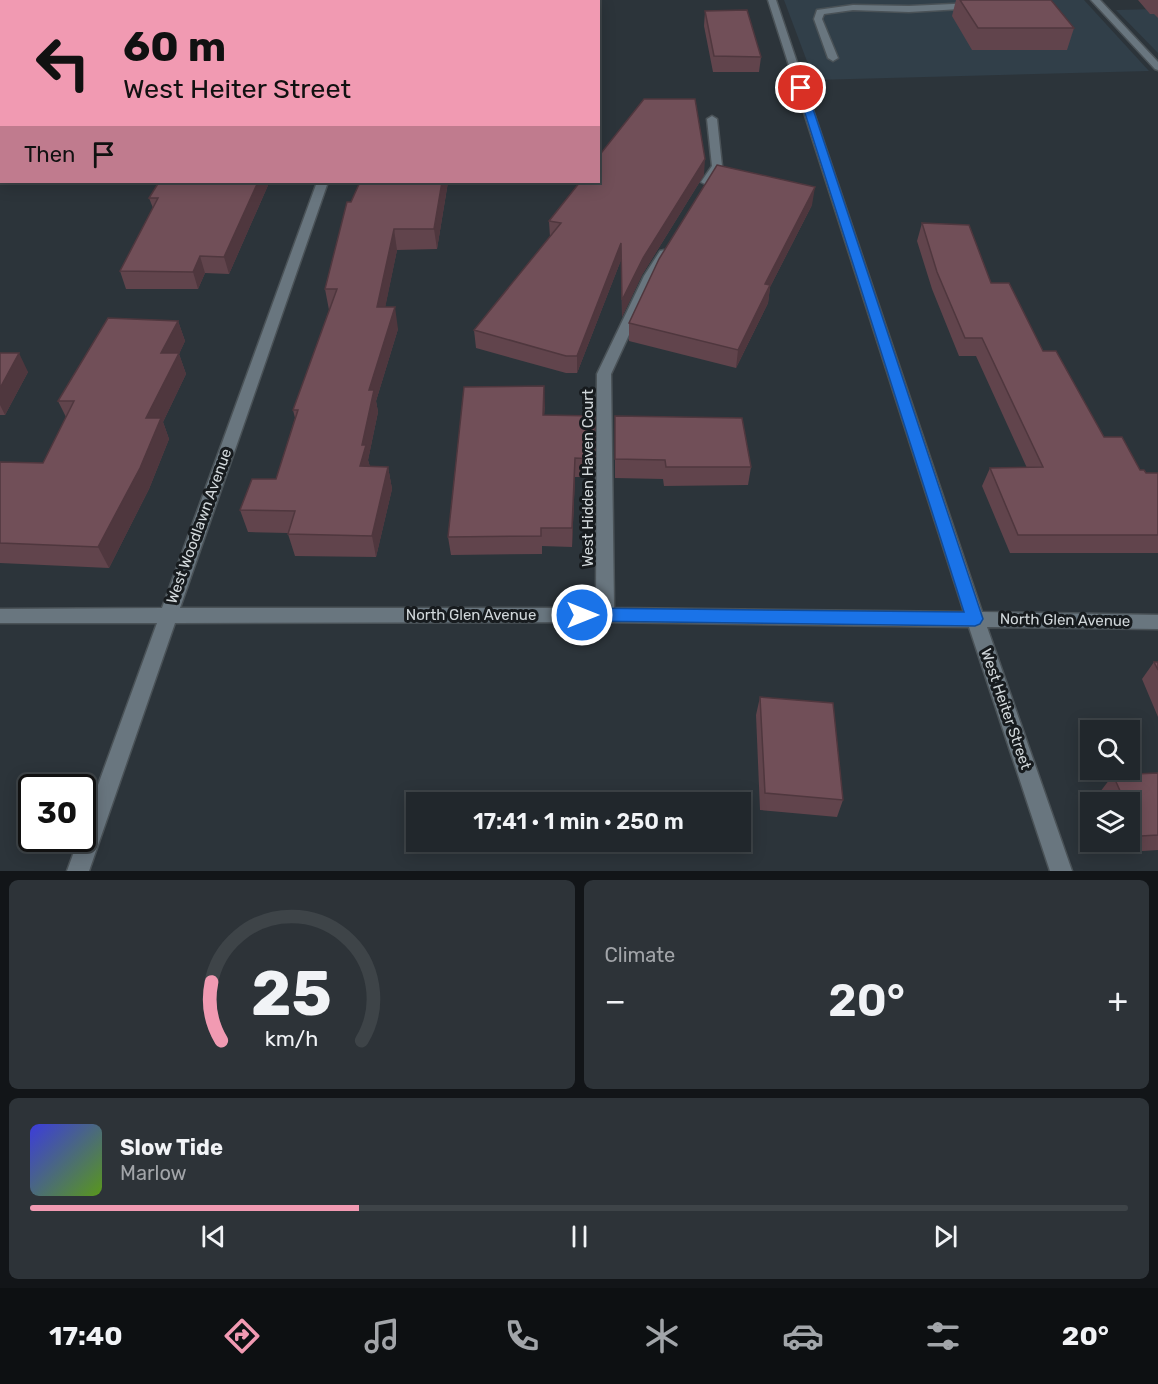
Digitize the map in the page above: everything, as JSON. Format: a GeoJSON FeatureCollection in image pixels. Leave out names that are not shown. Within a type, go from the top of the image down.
{"type":"FeatureCollection","features":[{"type":"Feature","properties":{"kind":"street","name":"West Heiter Street"},"geometry":{"type":"LineString","coordinates":[[772,0],[975,619],[1061,871]]}},
{"type":"Feature","properties":{"kind":"street"},"geometry":{"type":"LineString","coordinates":[[1095,0],[1158,67]]}},
{"type":"Feature","properties":{"kind":"street"},"geometry":{"type":"LineString","coordinates":[[833,58],[818,19],[820,12],[831,9],[935,4],[990,6]]}},
{"type":"Feature","properties":{"kind":"street"},"geometry":{"type":"LineString","coordinates":[[699,196],[717,166],[712,119]]}},
{"type":"Feature","properties":{"kind":"street","name":"West Woodlawn Avenue"},"geometry":{"type":"LineString","coordinates":[[78,871],[322,183]]}},
{"type":"Feature","properties":{"kind":"street","name":"West Hidden Haven Court"},"geometry":{"type":"LineString","coordinates":[[605,615],[604,374],[650,276],[669,246]]}},
{"type":"Feature","properties":{"kind":"street","name":"North Glen Avenue"},"geometry":{"type":"LineString","coordinates":[[0,616],[605,615],[1158,622]]}},
{"type":"Feature","properties":{"kind":"shaded area"},"geometry":{"type":"Polygon","coordinates":[[[784,0],[1084,0],[1149,71],[814,80],[784,0]]]}},
{"type":"Feature","properties":{"kind":"shaded area"},"geometry":{"type":"Polygon","coordinates":[[[1158,9],[1158,53],[1116,10],[1158,9]]]}},
{"type":"Feature","properties":{"kind":"building"},"geometry":{"type":"Polygon","coordinates":[[[960,0],[1051,0],[1074,28],[978,28],[960,0]]]}},
{"type":"Feature","properties":{"kind":"building"},"geometry":{"type":"Polygon","coordinates":[[[747,10],[761,57],[714,56],[705,11],[747,10]]]}},
{"type":"Feature","properties":{"kind":"building"},"geometry":{"type":"Polygon","coordinates":[[[644,99],[695,99],[705,159],[643,258],[622,300],[621,243],[577,356],[566,356],[474,330],[561,223],[549,221],[579,183],[600,183],[600,154],[644,99]]]}},
{"type":"Feature","properties":{"kind":"building"},"geometry":{"type":"Polygon","coordinates":[[[717,165],[815,187],[765,284],[770,285],[738,350],[629,323],[659,259],[717,165]]]}},
{"type":"Feature","properties":{"kind":"building"},"geometry":{"type":"Polygon","coordinates":[[[158,183],[258,183],[224,257],[200,256],[193,272],[120,271],[158,198],[149,198],[158,183]]]}},
{"type":"Feature","properties":{"kind":"building"},"geometry":{"type":"Polygon","coordinates":[[[360,183],[442,183],[434,229],[394,229],[377,307],[395,307],[369,390],[374,390],[362,445],[366,445],[360,466],[388,467],[372,536],[288,534],[295,511],[240,510],[252,479],[276,479],[298,410],[293,410],[337,289],[325,289],[347,202],[351,202],[360,183]]]}},
{"type":"Feature","properties":{"kind":"building"},"geometry":{"type":"Polygon","coordinates":[[[922,223],[969,225],[991,283],[1009,283],[1043,351],[1056,351],[1104,437],[1122,437],[1140,470],[1146,473],[1158,473],[1158,535],[1018,535],[990,468],[1043,467],[982,338],[965,338],[937,272],[922,223]]]}},
{"type":"Feature","properties":{"kind":"building"},"geometry":{"type":"Polygon","coordinates":[[[108,318],[178,321],[161,353],[179,353],[146,418],[161,418],[140,468],[98,547],[0,543],[0,462],[43,463],[74,401],[58,401],[108,318]]]}},
{"type":"Feature","properties":{"kind":"building"},"geometry":{"type":"Polygon","coordinates":[[[0,353],[19,353],[0,388],[0,353]]]}},
{"type":"Feature","properties":{"kind":"building"},"geometry":{"type":"Polygon","coordinates":[[[544,386],[543,415],[595,416],[595,459],[575,458],[572,528],[541,528],[541,536],[448,537],[464,387],[544,386]]]}},
{"type":"Feature","properties":{"kind":"building"},"geometry":{"type":"Polygon","coordinates":[[[615,416],[742,418],[751,467],[666,467],[665,460],[615,459],[615,416]]]}},
{"type":"Feature","properties":{"kind":"building"},"geometry":{"type":"Polygon","coordinates":[[[760,697],[833,703],[843,800],[765,793],[760,697]]]}},
{"type":"Feature","properties":{"kind":"building"},"geometry":{"type":"Polygon","coordinates":[[[1158,773],[1158,835],[1141,836],[1140,792],[1121,792],[1115,780],[1140,780],[1140,774],[1158,773]]]}},
{"type":"Feature","properties":{"kind":"route"},"geometry":{"type":"LineString","coordinates":[[582,615],[975,619],[801,88]]}}]}
